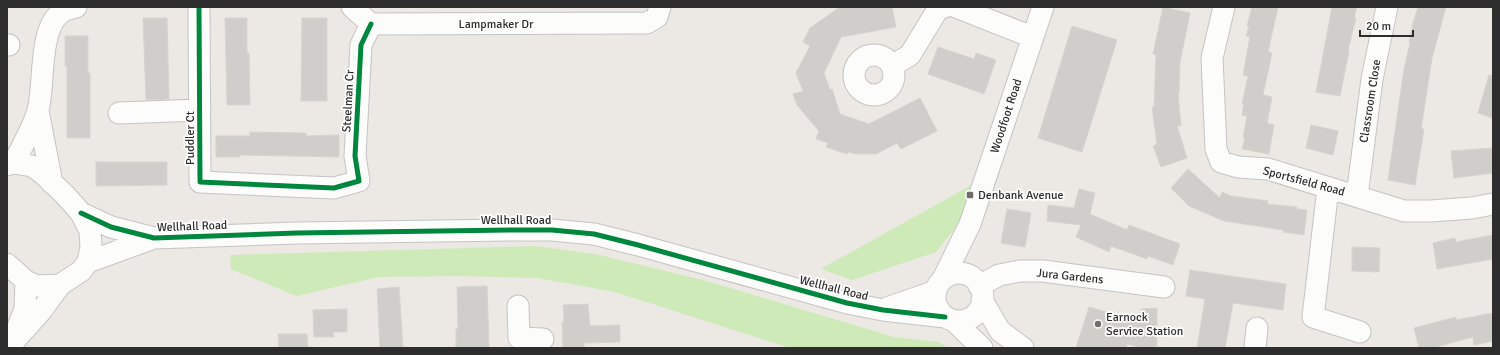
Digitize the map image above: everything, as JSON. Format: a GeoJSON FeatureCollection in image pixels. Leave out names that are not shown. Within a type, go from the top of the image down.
{"type":"FeatureCollection","features":[{"type":"Feature","properties":{"kind":"street"},"geometry":{"type":"LineString","coordinates":[[10,164],[38,112],[46,39],[50,26],[61,12],[76,7]]}},
{"type":"Feature","properties":{"kind":"street","name":"Puddler Ct"},"geometry":{"type":"LineString","coordinates":[[199,7],[200,182],[334,188],[359,181]]}},
{"type":"Feature","properties":{"kind":"street"},"geometry":{"type":"LineString","coordinates":[[352,7],[371,24]]}},
{"type":"Feature","properties":{"kind":"street","name":"Lampmaker Dr"},"geometry":{"type":"LineString","coordinates":[[371,24],[499,15],[646,23],[657,17],[660,7]]}},
{"type":"Feature","properties":{"kind":"street"},"geometry":{"type":"LineString","coordinates":[[892,66],[910,55],[938,9],[945,7]]}},
{"type":"Feature","properties":{"kind":"street"},"geometry":{"type":"LineString","coordinates":[[956,7],[1032,37]]}},
{"type":"Feature","properties":{"kind":"street","name":"Woodfoot Road"},"geometry":{"type":"LineString","coordinates":[[940,285],[970,224],[1042,7]]}},
{"type":"Feature","properties":{"kind":"street","name":"Sportsfield Road"},"geometry":{"type":"LineString","coordinates":[[1224,7],[1212,58],[1216,149],[1221,162],[1238,167],[1268,169],[1404,211],[1472,208],[1493,204]]}},
{"type":"Feature","properties":{"kind":"street","name":"Classroom Close"},"geometry":{"type":"LineString","coordinates":[[1357,196],[1372,79],[1386,7]]}},
{"type":"Feature","properties":{"kind":"street","name":"Steelman Cr"},"geometry":{"type":"LineString","coordinates":[[359,181],[355,156],[361,45],[371,24]]}},
{"type":"Feature","properties":{"kind":"street"},"geometry":{"type":"LineString","coordinates":[[119,113],[200,110]]}},
{"type":"Feature","properties":{"kind":"street"},"geometry":{"type":"LineString","coordinates":[[38,112],[52,183]]}},
{"type":"Feature","properties":{"kind":"street","name":"Wellhall Road"},"geometry":{"type":"LineString","coordinates":[[7,264],[26,280],[37,286],[60,285],[81,272],[88,262],[91,247],[90,231],[81,213],[52,183],[32,166],[10,164]]}},
{"type":"Feature","properties":{"kind":"street"},"geometry":{"type":"LineString","coordinates":[[1328,188],[1313,317],[1360,332]]}},
{"type":"Feature","properties":{"kind":"street","name":"Wellhall Road"},"geometry":{"type":"LineString","coordinates":[[81,213],[111,227],[154,238],[296,233],[552,230],[594,234],[846,303],[883,310],[949,319]]}},
{"type":"Feature","properties":{"kind":"street","name":"Woodfoot Road"},"geometry":{"type":"LineString","coordinates":[[970,224],[977,288]]}},
{"type":"Feature","properties":{"kind":"street","name":"Wellhall Road"},"geometry":{"type":"LineString","coordinates":[[88,262],[154,238]]}},
{"type":"Feature","properties":{"kind":"street","name":"Jura Gardens"},"geometry":{"type":"LineString","coordinates":[[977,288],[999,275],[1020,271],[1043,271],[1164,287]]}},
{"type":"Feature","properties":{"kind":"street"},"geometry":{"type":"LineString","coordinates":[[982,348],[938,310],[935,301],[940,285],[956,274],[963,274],[977,288],[1000,331],[1023,348]]}},
{"type":"Feature","properties":{"kind":"street"},"geometry":{"type":"LineString","coordinates":[[9,347],[25,309],[26,280]]}},
{"type":"Feature","properties":{"kind":"street"},"geometry":{"type":"LineString","coordinates":[[9,347],[41,311],[60,285]]}},
{"type":"Feature","properties":{"kind":"street","name":"Wellhall Road"},"geometry":{"type":"LineString","coordinates":[[883,310],[940,285]]}},
{"type":"Feature","properties":{"kind":"street"},"geometry":{"type":"LineString","coordinates":[[949,319],[964,321],[973,317],[979,309],[977,288]]}},
{"type":"Feature","properties":{"kind":"street"},"geometry":{"type":"LineString","coordinates":[[518,306],[519,343],[543,339]]}},
{"type":"Feature","properties":{"kind":"green space"},"geometry":{"type":"Polygon","coordinates":[[[975,183],[964,217],[936,252],[852,280],[821,269],[975,183]]]}},
{"type":"Feature","properties":{"kind":"green space"},"geometry":{"type":"Polygon","coordinates":[[[535,246],[595,254],[707,281],[894,337],[938,342],[949,348],[790,348],[615,292],[537,278],[457,276],[379,277],[296,296],[231,269],[230,255],[535,246]]]}},
{"type":"Feature","properties":{"kind":"building"},"geometry":{"type":"Polygon","coordinates":[[[840,7],[892,7],[896,27],[841,37],[824,73],[830,90],[832,89],[840,114],[869,124],[920,98],[937,131],[901,149],[897,143],[876,154],[855,154],[848,152],[847,154],[826,147],[828,143],[816,139],[819,131],[797,105],[793,94],[803,91],[796,73],[810,46],[803,42],[810,28],[840,7]]]}},
{"type":"Feature","properties":{"kind":"building"},"geometry":{"type":"Polygon","coordinates":[[[1163,7],[1190,13],[1180,62],[1178,94],[1181,126],[1177,126],[1187,158],[1161,167],[1153,146],[1157,144],[1152,107],[1154,107],[1156,55],[1153,54],[1163,7]]]}},
{"type":"Feature","properties":{"kind":"building"},"geometry":{"type":"Polygon","coordinates":[[[1252,7],[1278,7],[1268,52],[1272,53],[1263,95],[1272,97],[1267,123],[1274,125],[1269,154],[1242,149],[1245,139],[1243,138],[1247,116],[1242,115],[1244,104],[1242,104],[1248,76],[1243,75],[1250,37],[1246,36],[1249,27],[1247,26],[1252,7]]]}},
{"type":"Feature","properties":{"kind":"building"},"geometry":{"type":"Polygon","coordinates":[[[1332,7],[1357,7],[1340,96],[1316,92],[1332,7]]]}},
{"type":"Feature","properties":{"kind":"building"},"geometry":{"type":"Polygon","coordinates":[[[1418,7],[1446,7],[1432,58],[1421,129],[1424,129],[1415,185],[1388,180],[1404,69],[1413,23],[1418,7]]]}},
{"type":"Feature","properties":{"kind":"building"},"geometry":{"type":"Polygon","coordinates":[[[143,18],[167,18],[169,99],[146,100],[143,18]]]}},
{"type":"Feature","properties":{"kind":"building"},"geometry":{"type":"Polygon","coordinates":[[[225,18],[247,18],[247,53],[249,53],[250,105],[227,105],[225,18]]]}},
{"type":"Feature","properties":{"kind":"building"},"geometry":{"type":"Polygon","coordinates":[[[302,18],[327,18],[327,101],[301,101],[302,18]]]}},
{"type":"Feature","properties":{"kind":"building"},"geometry":{"type":"Polygon","coordinates":[[[1072,26],[1117,40],[1082,152],[1038,138],[1072,26]]]}},
{"type":"Feature","properties":{"kind":"building"},"geometry":{"type":"Polygon","coordinates":[[[65,36],[88,36],[88,73],[90,73],[90,138],[67,138],[67,66],[65,66],[65,36]]]}},
{"type":"Feature","properties":{"kind":"building"},"geometry":{"type":"Polygon","coordinates":[[[938,47],[974,59],[976,53],[996,60],[984,94],[928,74],[938,47]]]}},
{"type":"Feature","properties":{"kind":"building"},"geometry":{"type":"Polygon","coordinates":[[[1489,75],[1493,76],[1493,118],[1478,113],[1489,75]]]}},
{"type":"Feature","properties":{"kind":"building"},"geometry":{"type":"Polygon","coordinates":[[[1311,125],[1338,131],[1333,155],[1306,148],[1311,125]]]}},
{"type":"Feature","properties":{"kind":"building"},"geometry":{"type":"Polygon","coordinates":[[[250,132],[306,133],[306,136],[339,135],[339,157],[240,155],[240,157],[216,157],[216,136],[250,136],[250,132]]]}},
{"type":"Feature","properties":{"kind":"building"},"geometry":{"type":"Polygon","coordinates":[[[1493,148],[1493,173],[1454,178],[1451,151],[1493,148]]]}},
{"type":"Feature","properties":{"kind":"building"},"geometry":{"type":"Polygon","coordinates":[[[96,162],[167,162],[167,185],[96,186],[96,162]]]}},
{"type":"Feature","properties":{"kind":"building"},"geometry":{"type":"Polygon","coordinates":[[[1188,169],[1220,198],[1222,192],[1231,196],[1268,201],[1267,204],[1297,207],[1297,209],[1307,210],[1304,235],[1283,232],[1283,230],[1224,221],[1189,206],[1171,188],[1188,169]]]}},
{"type":"Feature","properties":{"kind":"building"},"geometry":{"type":"Polygon","coordinates":[[[1079,189],[1095,193],[1090,214],[1127,230],[1129,225],[1180,244],[1173,265],[1148,256],[1147,259],[1111,246],[1109,252],[1076,237],[1081,225],[1047,221],[1048,205],[1074,208],[1079,189]]]}},
{"type":"Feature","properties":{"kind":"building"},"geometry":{"type":"Polygon","coordinates":[[[1007,209],[1031,213],[1025,247],[1001,243],[1007,209]]]}},
{"type":"Feature","properties":{"kind":"building"},"geometry":{"type":"Polygon","coordinates":[[[1493,235],[1493,259],[1437,269],[1433,243],[1455,238],[1456,242],[1493,235]]]}},
{"type":"Feature","properties":{"kind":"building"},"geometry":{"type":"Polygon","coordinates":[[[1352,247],[1380,248],[1379,272],[1352,271],[1352,247]]]}},
{"type":"Feature","properties":{"kind":"building"},"geometry":{"type":"Polygon","coordinates":[[[1190,270],[1286,284],[1283,310],[1233,303],[1225,348],[1197,348],[1205,299],[1186,296],[1190,270]]]}},
{"type":"Feature","properties":{"kind":"building"},"geometry":{"type":"Polygon","coordinates":[[[487,286],[489,348],[456,348],[456,329],[458,329],[457,287],[487,286]]]}},
{"type":"Feature","properties":{"kind":"building"},"geometry":{"type":"Polygon","coordinates":[[[399,287],[403,348],[380,348],[377,289],[399,287]]]}},
{"type":"Feature","properties":{"kind":"building"},"geometry":{"type":"Polygon","coordinates":[[[588,304],[590,326],[620,325],[620,342],[584,343],[584,348],[563,348],[563,305],[588,304]]]}},
{"type":"Feature","properties":{"kind":"building"},"geometry":{"type":"Polygon","coordinates":[[[1089,307],[1142,322],[1141,309],[1157,308],[1157,346],[1141,348],[1127,344],[1126,348],[1076,348],[1089,307]]]}},
{"type":"Feature","properties":{"kind":"building"},"geometry":{"type":"Polygon","coordinates":[[[347,309],[347,332],[333,332],[334,337],[314,337],[313,310],[347,309]]]}},
{"type":"Feature","properties":{"kind":"building"},"geometry":{"type":"Polygon","coordinates":[[[1493,313],[1493,341],[1474,345],[1473,337],[1432,348],[1419,348],[1414,328],[1456,317],[1456,320],[1493,313]]]}},
{"type":"Feature","properties":{"kind":"building"},"geometry":{"type":"Polygon","coordinates":[[[278,334],[307,334],[308,348],[279,348],[278,334]]]}},
{"type":"Feature","properties":{"kind":"cycle path"},"geometry":{"type":"LineString","coordinates":[[199,7],[200,182],[334,188],[359,181],[355,156],[361,45],[371,24]]}},
{"type":"Feature","properties":{"kind":"cycle path"},"geometry":{"type":"LineString","coordinates":[[81,213],[111,227],[154,238],[297,233],[517,230],[552,230],[594,234],[847,303],[883,310],[945,317]]}},
{"type":"Feature","properties":{"kind":"place","name":"Denbank Avenue"},"geometry":{"type":"Point","coordinates":[970,195]}},
{"type":"Feature","properties":{"kind":"place","name":"Earnock Service Station"},"geometry":{"type":"Point","coordinates":[1098,324]}}]}
